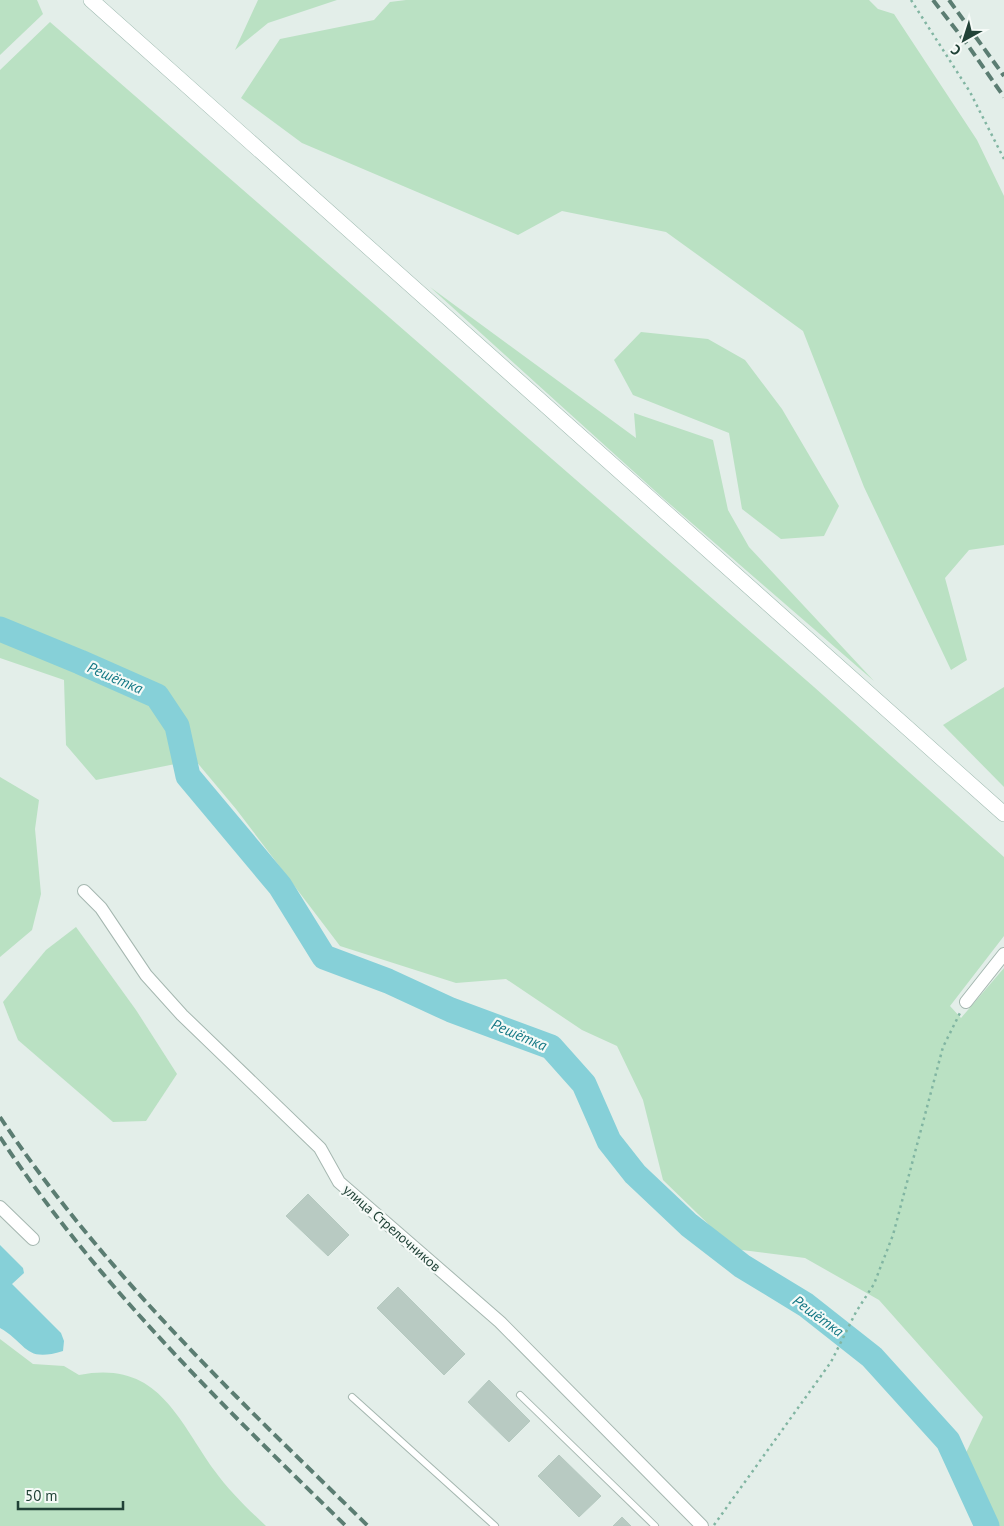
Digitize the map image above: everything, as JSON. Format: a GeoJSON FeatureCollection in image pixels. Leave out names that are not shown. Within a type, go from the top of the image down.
{"type":"FeatureCollection","features":[{"type":"Feature","properties":{"kind":"street"},"geometry":{"type":"LineString","coordinates":[[91,0],[1004,814]]}},
{"type":"Feature","properties":{"kind":"street","name":"улица Стрелочников"},"geometry":{"type":"LineString","coordinates":[[84,891],[101,908],[146,975],[182,1015],[320,1148],[339,1182],[500,1322],[702,1526]]}},
{"type":"Feature","properties":{"kind":"street"},"geometry":{"type":"LineString","coordinates":[[966,1002],[1004,954]]}},
{"type":"Feature","properties":{"kind":"street"},"geometry":{"type":"LineString","coordinates":[[0,1207],[33,1239]]}},
{"type":"Feature","properties":{"kind":"lane"},"geometry":{"type":"LineString","coordinates":[[520,1395],[655,1526]]}},
{"type":"Feature","properties":{"kind":"lane"},"geometry":{"type":"LineString","coordinates":[[352,1397],[495,1526]]}},
{"type":"Feature","properties":{"kind":"path"},"geometry":{"type":"LineString","coordinates":[[911,0],[970,92],[1004,159]]}},
{"type":"Feature","properties":{"kind":"path"},"geometry":{"type":"LineString","coordinates":[[713,1526],[831,1362],[856,1312],[874,1284],[893,1235],[944,1047],[966,1002]]}},
{"type":"Feature","properties":{"kind":"green space"},"geometry":{"type":"Polygon","coordinates":[[[0,0],[37,0],[43,14],[0,55],[0,0]]]}},
{"type":"Feature","properties":{"kind":"green space"},"geometry":{"type":"Polygon","coordinates":[[[258,0],[337,0],[268,23],[235,50],[258,0]]]}},
{"type":"Feature","properties":{"kind":"green space"},"geometry":{"type":"Polygon","coordinates":[[[406,0],[869,0],[878,9],[894,14],[977,140],[1004,196],[1004,545],[969,550],[945,578],[967,660],[951,670],[864,487],[803,331],[666,232],[562,211],[518,235],[302,143],[241,98],[280,39],[374,20],[390,2],[406,0]]]}},
{"type":"Feature","properties":{"kind":"green space"},"geometry":{"type":"Polygon","coordinates":[[[50,22],[814,687],[1004,857],[1004,936],[950,1006],[961,1018],[1004,968],[1004,1526],[995,1526],[963,1459],[983,1417],[879,1300],[805,1258],[734,1249],[663,1180],[643,1100],[617,1046],[582,1030],[506,979],[456,983],[340,946],[236,809],[195,760],[96,780],[66,745],[64,680],[0,658],[0,70],[50,22]]]}},
{"type":"Feature","properties":{"kind":"green space"},"geometry":{"type":"Polygon","coordinates":[[[430,287],[636,438],[634,413],[713,440],[728,510],[749,547],[874,681],[664,499],[430,287]]]}},
{"type":"Feature","properties":{"kind":"green space"},"geometry":{"type":"Polygon","coordinates":[[[641,332],[708,339],[745,360],[782,409],[839,506],[824,536],[781,539],[742,509],[729,433],[633,395],[614,360],[641,332]]]}},
{"type":"Feature","properties":{"kind":"green space"},"geometry":{"type":"Polygon","coordinates":[[[1004,687],[1004,787],[943,725],[1004,687]]]}},
{"type":"Feature","properties":{"kind":"green space"},"geometry":{"type":"Polygon","coordinates":[[[0,777],[39,800],[35,829],[41,894],[32,930],[0,957],[0,777]]]}},
{"type":"Feature","properties":{"kind":"green space"},"geometry":{"type":"Polygon","coordinates":[[[76,927],[136,1010],[177,1074],[146,1121],[113,1122],[18,1040],[3,1002],[46,950],[76,927]]]}},
{"type":"Feature","properties":{"kind":"green space"},"geometry":{"type":"Polygon","coordinates":[[[0,1339],[33,1364],[64,1366],[79,1375],[106,1373],[128,1376],[146,1384],[162,1397],[175,1412],[226,1485],[266,1526],[0,1526],[0,1339]]]}},
{"type":"Feature","properties":{"kind":"water"},"geometry":{"type":"Polygon","coordinates":[[[0,1245],[23,1268],[24,1273],[12,1284],[61,1333],[64,1341],[63,1351],[41,1355],[33,1353],[0,1328],[0,1245]]]}},
{"type":"Feature","properties":{"kind":"building"},"geometry":{"type":"Polygon","coordinates":[[[308,1194],[349,1235],[328,1256],[286,1216],[308,1194]]]}},
{"type":"Feature","properties":{"kind":"building"},"geometry":{"type":"Polygon","coordinates":[[[398,1287],[465,1354],[444,1375],[377,1308],[398,1287]]]}},
{"type":"Feature","properties":{"kind":"building"},"geometry":{"type":"Polygon","coordinates":[[[489,1380],[530,1421],[509,1442],[468,1402],[489,1380]]]}},
{"type":"Feature","properties":{"kind":"building"},"geometry":{"type":"Polygon","coordinates":[[[559,1455],[601,1496],[579,1517],[538,1476],[559,1455]]]}},
{"type":"Feature","properties":{"kind":"building"},"geometry":{"type":"Polygon","coordinates":[[[622,1517],[631,1526],[613,1526],[622,1517]]]}},
{"type":"Feature","properties":{"kind":"waterway","name":"Решётка"},"geometry":{"type":"LineString","coordinates":[[0,629],[157,696],[177,726],[188,776],[280,886],[324,957],[388,981],[451,1010],[551,1047],[584,1084],[609,1141],[635,1174],[689,1225],[742,1266],[806,1305],[872,1357],[948,1441],[987,1526]]}},
{"type":"Feature","properties":{"kind":"railway"},"geometry":{"type":"LineString","coordinates":[[933,0],[1004,97]]}},
{"type":"Feature","properties":{"kind":"railway"},"geometry":{"type":"LineString","coordinates":[[949,0],[1004,76]]}},
{"type":"Feature","properties":{"kind":"railway"},"geometry":{"type":"LineString","coordinates":[[0,1117],[40,1174],[82,1228],[127,1280],[221,1381],[368,1526]]}},
{"type":"Feature","properties":{"kind":"railway"},"geometry":{"type":"LineString","coordinates":[[0,1137],[37,1191],[119,1292],[207,1388],[346,1526]]}}]}
